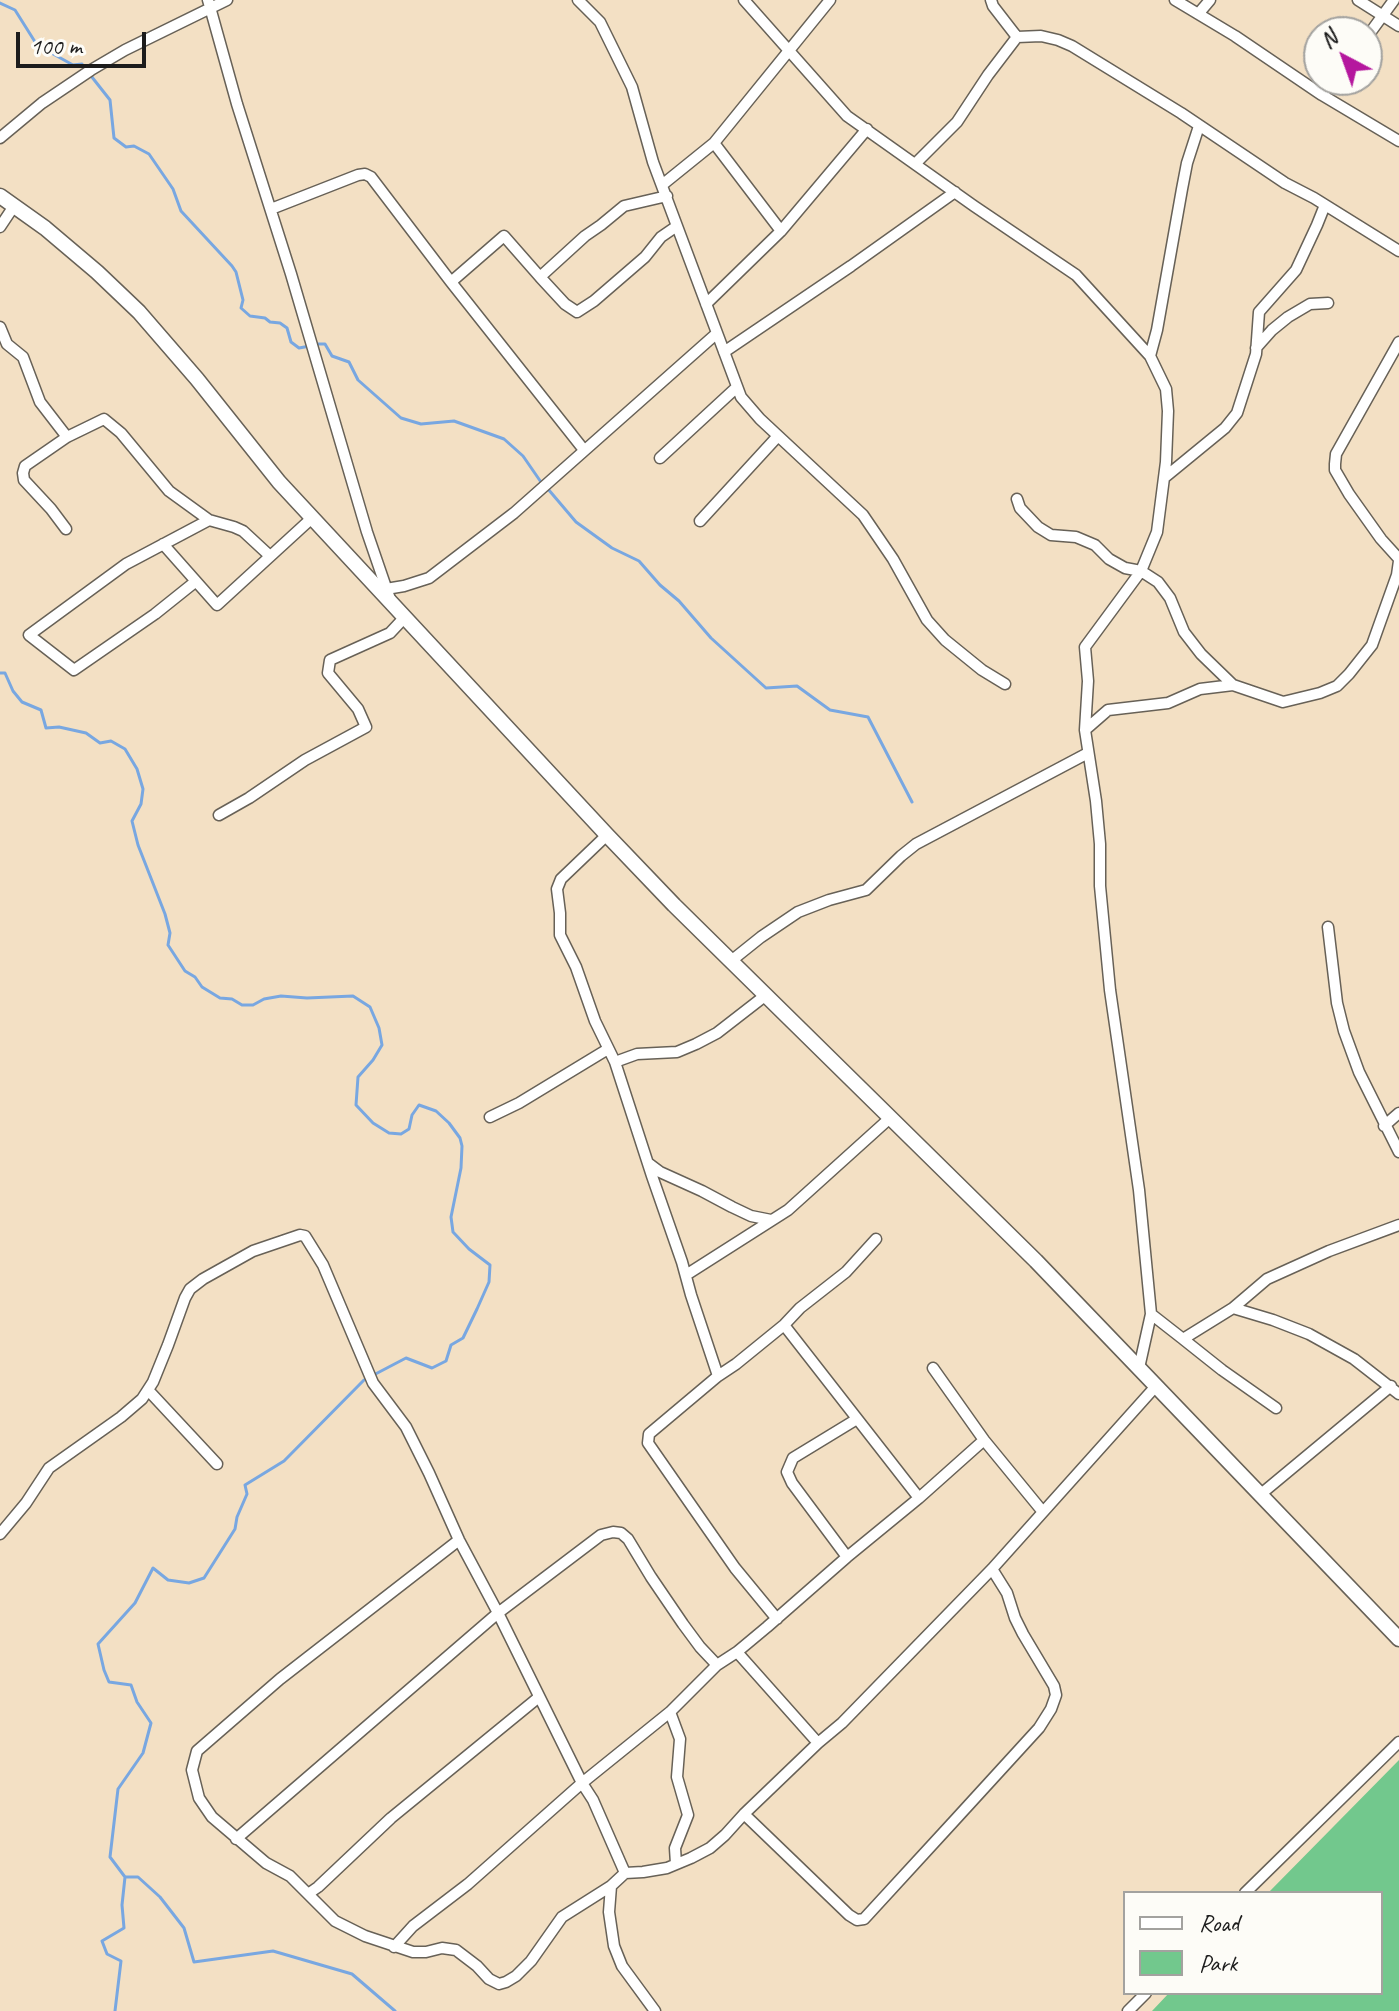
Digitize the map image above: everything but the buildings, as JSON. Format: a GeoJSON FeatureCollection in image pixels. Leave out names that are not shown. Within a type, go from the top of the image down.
{"type":"FeatureCollection","features":[{"type":"Feature","properties":{"kind":"main road"},"geometry":{"type":"LineString","coordinates":[[0,196],[45,228],[139,312],[279,482],[607,835],[1036,1261],[1399,1639]]}},
{"type":"Feature","properties":{"kind":"street"},"geometry":{"type":"LineString","coordinates":[[0,138],[42,103],[88,72],[209,4],[227,0]]}},
{"type":"Feature","properties":{"kind":"street"},"geometry":{"type":"LineString","coordinates":[[578,0],[600,22],[632,87],[653,162],[741,397],[863,515],[893,559],[927,620],[945,640],[1005,684]]}},
{"type":"Feature","properties":{"kind":"street"},"geometry":{"type":"LineString","coordinates":[[744,0],[847,116],[1076,275],[1150,356],[1166,389],[1168,411],[1164,478],[1157,532],[1141,571],[1085,647],[1088,681],[1085,730],[1100,844],[1100,886],[1110,990],[1139,1190],[1151,1314],[1139,1368]]}},
{"type":"Feature","properties":{"kind":"street"},"geometry":{"type":"LineString","coordinates":[[662,185],[714,143],[830,0]]}},
{"type":"Feature","properties":{"kind":"street"},"geometry":{"type":"LineString","coordinates":[[991,0],[1017,37]]}},
{"type":"Feature","properties":{"kind":"street"},"geometry":{"type":"LineString","coordinates":[[1175,0],[1303,82]]}},
{"type":"Feature","properties":{"kind":"street"},"geometry":{"type":"LineString","coordinates":[[1199,13],[1210,0]]}},
{"type":"Feature","properties":{"kind":"street"},"geometry":{"type":"LineString","coordinates":[[1358,0],[1399,26]]}},
{"type":"Feature","properties":{"kind":"street"},"geometry":{"type":"LineString","coordinates":[[1383,16],[1394,0]]}},
{"type":"Feature","properties":{"kind":"street"},"geometry":{"type":"LineString","coordinates":[[209,4],[367,532],[392,605]]}},
{"type":"Feature","properties":{"kind":"street"},"geometry":{"type":"LineString","coordinates":[[1017,37],[1041,36],[1072,46],[1285,183],[1399,251]]}},
{"type":"Feature","properties":{"kind":"street"},"geometry":{"type":"LineString","coordinates":[[915,164],[957,122],[1017,37]]}},
{"type":"Feature","properties":{"kind":"street"},"geometry":{"type":"LineString","coordinates":[[1324,96],[1399,141]]}},
{"type":"Feature","properties":{"kind":"street"},"geometry":{"type":"LineString","coordinates":[[1150,356],[1187,163],[1199,126]]}},
{"type":"Feature","properties":{"kind":"street"},"geometry":{"type":"LineString","coordinates":[[706,304],[781,231],[867,129]]}},
{"type":"Feature","properties":{"kind":"street"},"geometry":{"type":"LineString","coordinates":[[714,143],[781,231]]}},
{"type":"Feature","properties":{"kind":"street"},"geometry":{"type":"LineString","coordinates":[[271,209],[358,175],[371,177],[584,450]]}},
{"type":"Feature","properties":{"kind":"street"},"geometry":{"type":"LineString","coordinates":[[724,352],[955,192]]}},
{"type":"Feature","properties":{"kind":"street"},"geometry":{"type":"LineString","coordinates":[[540,277],[624,206],[667,196]]}},
{"type":"Feature","properties":{"kind":"street"},"geometry":{"type":"LineString","coordinates":[[1164,478],[1225,428],[1237,413],[1256,354],[1259,312],[1296,270],[1325,205]]}},
{"type":"Feature","properties":{"kind":"street"},"geometry":{"type":"LineString","coordinates":[[0,227],[14,206]]}},
{"type":"Feature","properties":{"kind":"street"},"geometry":{"type":"LineString","coordinates":[[451,282],[504,236],[565,304],[577,312],[594,301],[645,257],[661,237],[677,226]]}},
{"type":"Feature","properties":{"kind":"street"},"geometry":{"type":"LineString","coordinates":[[1256,348],[1288,317],[1310,304],[1328,303]]}},
{"type":"Feature","properties":{"kind":"street"},"geometry":{"type":"LineString","coordinates":[[0,327],[7,344],[23,357],[40,402],[67,437]]}},
{"type":"Feature","properties":{"kind":"street"},"geometry":{"type":"LineString","coordinates":[[386,589],[429,578],[514,513],[716,334]]}},
{"type":"Feature","properties":{"kind":"street"},"geometry":{"type":"LineString","coordinates":[[1017,499],[1020,508],[1038,527],[1051,535],[1086,541],[1109,559],[1125,568],[1141,571],[1158,582],[1170,598],[1184,632],[1201,654],[1233,685],[1283,702],[1320,693],[1337,686],[1372,645],[1397,575],[1399,560],[1349,494],[1335,470],[1335,464],[1336,454],[1399,342]]}},
{"type":"Feature","properties":{"kind":"street"},"geometry":{"type":"LineString","coordinates":[[660,458],[737,387]]}},
{"type":"Feature","properties":{"kind":"street"},"geometry":{"type":"LineString","coordinates":[[66,529],[24,480],[25,466],[67,437],[104,419],[121,433],[169,491],[209,520],[243,531],[270,556]]}},
{"type":"Feature","properties":{"kind":"street"},"geometry":{"type":"LineString","coordinates":[[700,521],[778,436]]}},
{"type":"Feature","properties":{"kind":"street"},"geometry":{"type":"LineString","coordinates":[[163,544],[217,605],[312,518]]}},
{"type":"Feature","properties":{"kind":"street"},"geometry":{"type":"LineString","coordinates":[[195,582],[74,670],[29,635],[126,564],[209,520]]}},
{"type":"Feature","properties":{"kind":"street"},"geometry":{"type":"LineString","coordinates":[[219,815],[305,760],[366,727],[358,709],[328,673],[330,660],[390,633],[404,618]]}},
{"type":"Feature","properties":{"kind":"street"},"geometry":{"type":"LineString","coordinates":[[1085,730],[1108,710],[1168,703],[1200,689],[1233,685]]}},
{"type":"Feature","properties":{"kind":"street"},"geometry":{"type":"LineString","coordinates":[[731,961],[798,912],[866,890],[916,844],[1088,753]]}},
{"type":"Feature","properties":{"kind":"street"},"geometry":{"type":"LineString","coordinates":[[607,835],[561,879],[557,889],[560,935],[615,1062],[718,1376]]}},
{"type":"Feature","properties":{"kind":"street"},"geometry":{"type":"LineString","coordinates":[[1328,927],[1337,1003],[1344,1031],[1359,1072],[1399,1152]]}},
{"type":"Feature","properties":{"kind":"street"},"geometry":{"type":"LineString","coordinates":[[615,1062],[637,1054],[677,1052],[696,1044],[717,1033],[766,995]]}},
{"type":"Feature","properties":{"kind":"street"},"geometry":{"type":"LineString","coordinates":[[490,1117],[608,1049]]}},
{"type":"Feature","properties":{"kind":"street"},"geometry":{"type":"LineString","coordinates":[[1384,1126],[1399,1113]]}},
{"type":"Feature","properties":{"kind":"street"},"geometry":{"type":"LineString","coordinates":[[686,1275],[788,1210],[890,1118]]}},
{"type":"Feature","properties":{"kind":"street"},"geometry":{"type":"LineString","coordinates":[[648,1163],[660,1172],[751,1216],[771,1220]]}},
{"type":"Feature","properties":{"kind":"street"},"geometry":{"type":"LineString","coordinates":[[1183,1339],[1233,1308],[1267,1279],[1329,1251],[1399,1225]]}},
{"type":"Feature","properties":{"kind":"street"},"geometry":{"type":"LineString","coordinates":[[0,1534],[49,1468],[142,1399],[163,1357],[190,1289],[253,1251],[303,1234],[323,1265],[373,1383],[406,1427],[459,1540],[593,1800],[625,1873]]}},
{"type":"Feature","properties":{"kind":"street"},"geometry":{"type":"LineString","coordinates":[[777,1619],[735,1568],[647,1438],[846,1272],[876,1239]]}},
{"type":"Feature","properties":{"kind":"street"},"geometry":{"type":"LineString","coordinates":[[1233,1308],[1309,1334],[1354,1359],[1395,1390],[1261,1494]]}},
{"type":"Feature","properties":{"kind":"street"},"geometry":{"type":"LineString","coordinates":[[1151,1314],[1276,1408]]}},
{"type":"Feature","properties":{"kind":"street"},"geometry":{"type":"LineString","coordinates":[[784,1325],[919,1498]]}},
{"type":"Feature","properties":{"kind":"street"},"geometry":{"type":"LineString","coordinates":[[933,1368],[984,1440],[1043,1512]]}},
{"type":"Feature","properties":{"kind":"street"},"geometry":{"type":"LineString","coordinates":[[459,1540],[302,1662],[197,1751],[192,1770],[199,1798],[212,1817],[266,1863],[290,1876],[335,1921],[365,1936],[413,1952],[456,1950],[499,1984],[506,1982],[531,1961],[562,1917],[611,1886],[625,1873],[667,1868],[710,1848],[725,1835],[842,1723],[992,1569],[1156,1386]]}},
{"type":"Feature","properties":{"kind":"street"},"geometry":{"type":"LineString","coordinates":[[148,1390],[217,1464]]}},
{"type":"Feature","properties":{"kind":"street"},"geometry":{"type":"LineString","coordinates":[[847,1557],[787,1472],[793,1458],[857,1419]]}},
{"type":"Feature","properties":{"kind":"street"},"geometry":{"type":"LineString","coordinates":[[394,1947],[413,1926],[468,1884],[582,1783],[670,1712],[717,1665],[777,1619],[984,1440]]}},
{"type":"Feature","properties":{"kind":"street"},"geometry":{"type":"LineString","coordinates":[[236,1839],[498,1613],[601,1535],[621,1533],[628,1539],[683,1624],[717,1665]]}},
{"type":"Feature","properties":{"kind":"street"},"geometry":{"type":"LineString","coordinates":[[744,1814],[849,1915],[857,1920],[864,1919],[1039,1728],[1051,1709],[1056,1695],[1054,1686],[1023,1634],[1007,1593],[992,1569]]}},
{"type":"Feature","properties":{"kind":"street"},"geometry":{"type":"LineString","coordinates":[[737,1652],[818,1743]]}},
{"type":"Feature","properties":{"kind":"street"},"geometry":{"type":"LineString","coordinates":[[308,1894],[391,1818],[539,1697]]}},
{"type":"Feature","properties":{"kind":"street"},"geometry":{"type":"LineString","coordinates":[[670,1712],[680,1739],[677,1777],[688,1815],[675,1848],[676,1864]]}},
{"type":"Feature","properties":{"kind":"street"},"geometry":{"type":"LineString","coordinates":[[1247,1891],[1399,1742]]}},
{"type":"Feature","properties":{"kind":"street"},"geometry":{"type":"LineString","coordinates":[[611,1886],[609,1912],[614,1946],[622,1966],[655,2011]]}},
{"type":"Feature","properties":{"kind":"street"},"geometry":{"type":"LineString","coordinates":[[1128,2011],[1144,1995]]}},
{"type":"Feature","properties":{"kind":"green space"},"geometry":{"type":"Polygon","coordinates":[[[1399,1760],[1399,2011],[1152,2011],[1167,1995],[1383,1995],[1383,1891],[1270,1891],[1399,1760]]]}},
{"type":"Feature","properties":{"kind":"waterway"},"geometry":{"type":"LineString","coordinates":[[0,3],[15,10],[37,45],[73,65],[82,64],[110,100],[114,138],[126,147],[134,146],[149,154],[173,189],[181,211],[236,272],[243,300],[241,308],[250,316],[280,323],[287,328],[291,342],[299,348],[310,346]]}},
{"type":"Feature","properties":{"kind":"waterway"},"geometry":{"type":"LineString","coordinates":[[318,344],[325,344],[332,356],[349,362],[358,380],[401,418],[421,424],[454,421],[504,439],[523,456],[543,485]]}},
{"type":"Feature","properties":{"kind":"waterway"},"geometry":{"type":"LineString","coordinates":[[548,489],[576,522],[612,548],[639,561],[711,638],[766,688],[797,686],[830,710],[868,717],[912,802]]}},
{"type":"Feature","properties":{"kind":"waterway"},"geometry":{"type":"LineString","coordinates":[[0,673],[5,673],[22,702],[41,710],[46,728],[59,727],[86,733],[100,743],[111,741],[125,749],[137,769],[143,789],[141,804],[132,821],[165,914],[170,933],[168,945],[185,971],[195,977],[202,987],[220,998],[232,999],[242,1005],[253,1005],[281,996],[353,996],[370,1007],[382,1045],[358,1077],[356,1105],[373,1123],[389,1133],[401,1134],[409,1129],[412,1115],[419,1105],[436,1111],[449,1123],[462,1146],[451,1217],[453,1232],[490,1265],[489,1282],[477,1309],[463,1338],[451,1345],[446,1361],[432,1368],[406,1358],[364,1380],[284,1461],[245,1485],[247,1494],[235,1529],[204,1578],[189,1583],[168,1580],[153,1568],[135,1603],[98,1644],[109,1682],[131,1685],[137,1702],[151,1723],[143,1753],[118,1789],[110,1857],[125,1877],[122,1905],[124,1928],[102,1941],[107,1954],[121,1961],[115,2011]]}},
{"type":"Feature","properties":{"kind":"waterway"},"geometry":{"type":"LineString","coordinates":[[125,1877],[138,1877],[160,1897],[184,1928],[194,1962],[273,1951],[352,1974],[395,2011]]}}]}
